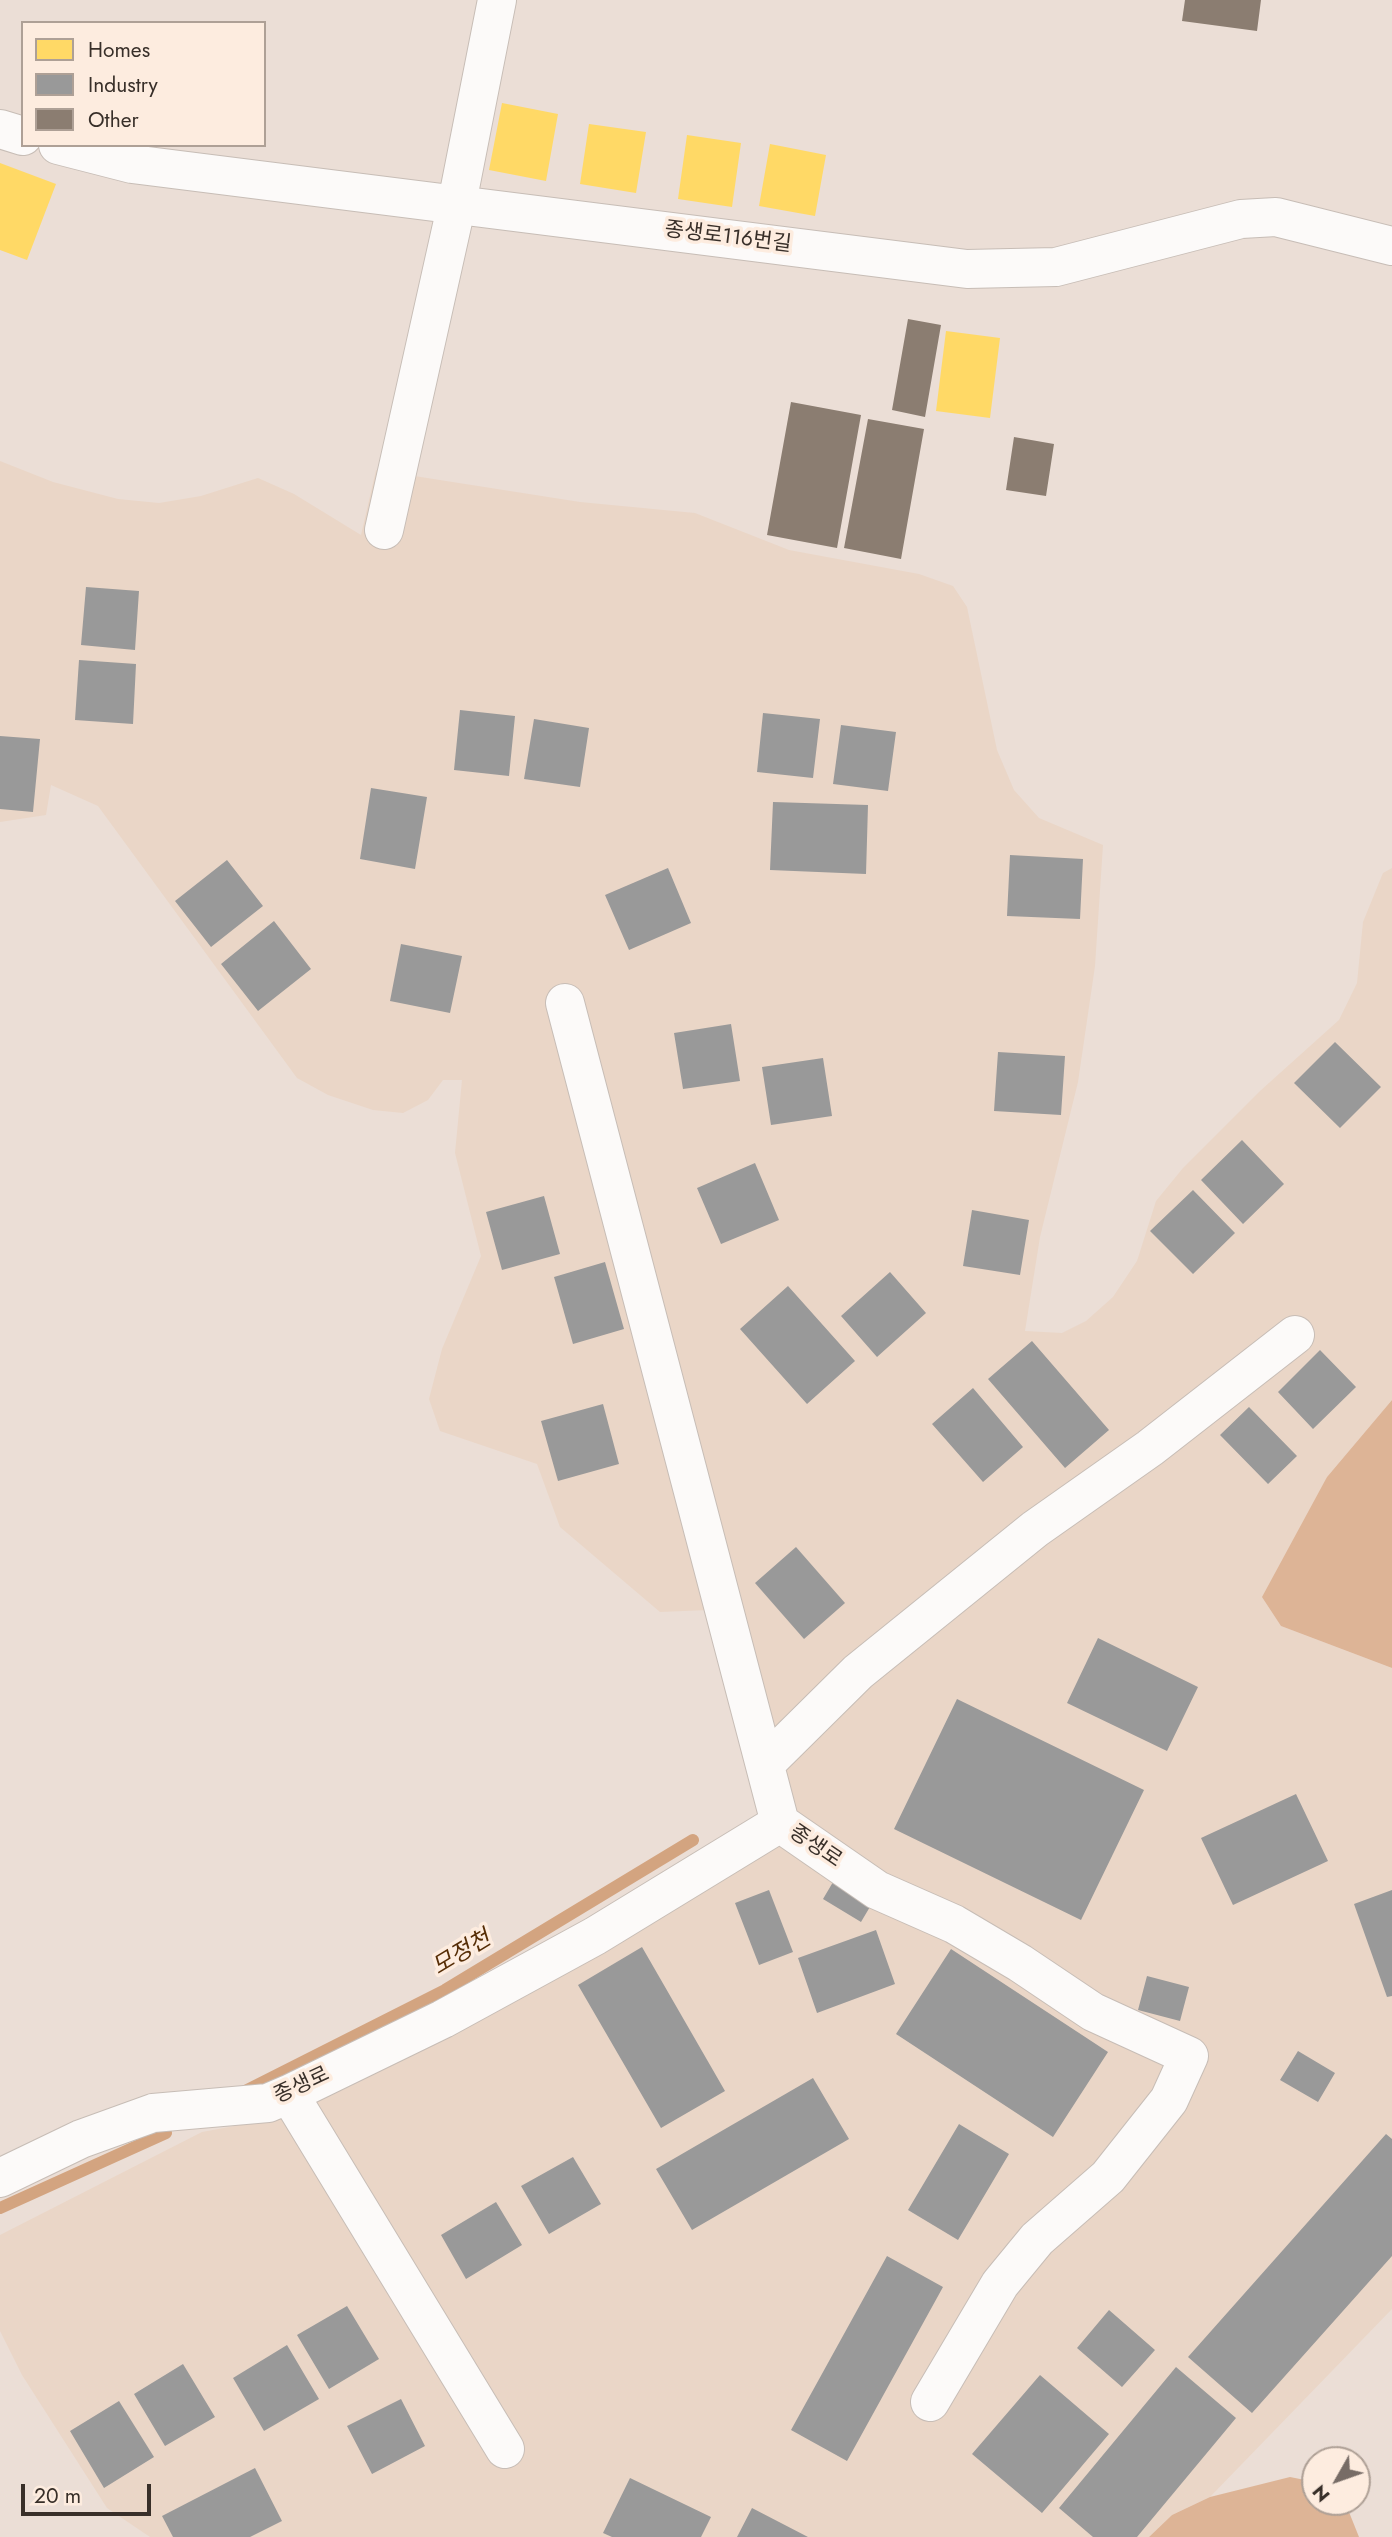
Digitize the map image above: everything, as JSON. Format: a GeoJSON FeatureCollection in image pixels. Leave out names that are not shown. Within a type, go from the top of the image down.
{"type":"FeatureCollection","features":[{"type":"Feature","properties":{"kind":"lane"},"geometry":{"type":"LineString","coordinates":[[384,530],[457,203],[497,0]]}},
{"type":"Feature","properties":{"kind":"lane"},"geometry":{"type":"LineString","coordinates":[[0,130],[21,135]]}},
{"type":"Feature","properties":{"kind":"lane","name":"종생로116번길"},"geometry":{"type":"LineString","coordinates":[[66,147],[132,164],[457,203],[967,270],[1056,267],[1241,219],[1276,217],[1392,246]]}},
{"type":"Feature","properties":{"kind":"lane"},"geometry":{"type":"LineString","coordinates":[[565,1003],[780,1823]]}},
{"type":"Feature","properties":{"kind":"lane"},"geometry":{"type":"LineString","coordinates":[[766,1763],[879,1655],[1035,1529],[1150,1448],[1295,1335]]}},
{"type":"Feature","properties":{"kind":"lane","name":"종생로"},"geometry":{"type":"LineString","coordinates":[[0,2178],[81,2139],[153,2113],[268,2103],[289,2094],[443,2019],[572,1949],[780,1823],[877,1890],[954,1924],[1020,1963],[1093,2012],[1189,2056],[1169,2100],[1108,2177],[1037,2239],[1000,2284],[930,2402]]}},
{"type":"Feature","properties":{"kind":"lane"},"geometry":{"type":"LineString","coordinates":[[289,2094],[505,2449]]}},
{"type":"Feature","properties":{"kind":"shaded area"},"geometry":{"type":"Polygon","coordinates":[[[0,461],[53,482],[118,499],[159,503],[201,496],[258,478],[294,494],[361,535],[376,470],[580,502],[695,513],[789,550],[919,574],[953,586],[967,607],[997,750],[1014,790],[1039,818],[1103,845],[1095,966],[1078,1082],[1040,1237],[1025,1331],[1062,1333],[1086,1321],[1113,1297],[1137,1261],[1156,1201],[1183,1168],[1260,1091],[1339,1020],[1357,983],[1363,922],[1383,873],[1392,868],[1392,1400],[1327,1477],[1281,1626],[1392,1668],[1392,2309],[1210,2497],[1172,2515],[1149,2537],[150,2537],[107,2508],[22,2375],[0,2331],[0,2235],[202,2132],[267,2120],[351,2086],[458,2029],[777,1846],[708,1610],[660,1612],[560,1527],[537,1464],[440,1431],[429,1399],[442,1349],[481,1256],[455,1153],[462,1080],[443,1080],[428,1100],[403,1113],[373,1110],[328,1095],[297,1078],[98,806],[51,785],[46,815],[0,822],[0,461]]]}},
{"type":"Feature","properties":{"kind":"shaded area"},"geometry":{"type":"Polygon","coordinates":[[[1392,1400],[1392,1668],[1281,1626],[1262,1597],[1327,1477],[1392,1400]]]}},
{"type":"Feature","properties":{"kind":"shaded area"},"geometry":{"type":"Polygon","coordinates":[[[1290,2477],[1301,2479],[1301,2516],[1351,2516],[1359,2537],[1149,2537],[1172,2515],[1210,2497],[1290,2477]]]}},
{"type":"Feature","properties":{"kind":"building: Homes"},"geometry":{"type":"Polygon","coordinates":[[[502,103],[558,114],[546,181],[489,170],[502,103]]]}},
{"type":"Feature","properties":{"kind":"building: Homes"},"geometry":{"type":"Polygon","coordinates":[[[589,124],[646,132],[636,193],[580,184],[589,124]]]}},
{"type":"Feature","properties":{"kind":"building: Homes"},"geometry":{"type":"Polygon","coordinates":[[[687,135],[741,143],[732,207],[678,199],[687,135]]]}},
{"type":"Feature","properties":{"kind":"building: Homes"},"geometry":{"type":"Polygon","coordinates":[[[770,144],[826,155],[815,216],[759,206],[770,144]]]}},
{"type":"Feature","properties":{"kind":"building: Homes"},"geometry":{"type":"Polygon","coordinates":[[[0,163],[56,184],[27,260],[0,250],[0,163]]]}},
{"type":"Feature","properties":{"kind":"building: Homes"},"geometry":{"type":"Polygon","coordinates":[[[946,331],[1000,338],[990,418],[936,411],[946,331]]]}},
{"type":"Feature","properties":{"kind":"building: Industry"},"geometry":{"type":"Polygon","coordinates":[[[86,587],[139,591],[135,650],[81,645],[86,587]]]}},
{"type":"Feature","properties":{"kind":"building: Industry"},"geometry":{"type":"Polygon","coordinates":[[[79,660],[136,664],[133,724],[75,720],[79,660]]]}},
{"type":"Feature","properties":{"kind":"building: Industry"},"geometry":{"type":"Polygon","coordinates":[[[460,710],[515,716],[509,776],[454,770],[460,710]]]}},
{"type":"Feature","properties":{"kind":"building: Industry"},"geometry":{"type":"Polygon","coordinates":[[[763,713],[820,719],[813,778],[757,772],[763,713]]]}},
{"type":"Feature","properties":{"kind":"building: Industry"},"geometry":{"type":"Polygon","coordinates":[[[534,719],[589,728],[580,787],[524,779],[534,719]]]}},
{"type":"Feature","properties":{"kind":"building: Industry"},"geometry":{"type":"Polygon","coordinates":[[[841,725],[896,732],[888,791],[833,784],[841,725]]]}},
{"type":"Feature","properties":{"kind":"building: Industry"},"geometry":{"type":"Polygon","coordinates":[[[0,736],[40,739],[33,812],[0,809],[0,736]]]}},
{"type":"Feature","properties":{"kind":"building: Industry"},"geometry":{"type":"Polygon","coordinates":[[[371,788],[427,797],[415,869],[360,859],[371,788]]]}},
{"type":"Feature","properties":{"kind":"building: Industry"},"geometry":{"type":"Polygon","coordinates":[[[773,802],[868,805],[866,874],[770,870],[773,802]]]}},
{"type":"Feature","properties":{"kind":"building: Industry"},"geometry":{"type":"Polygon","coordinates":[[[1010,855],[1083,859],[1080,919],[1007,916],[1010,855]]]}},
{"type":"Feature","properties":{"kind":"building: Industry"},"geometry":{"type":"Polygon","coordinates":[[[227,860],[263,906],[211,947],[175,901],[227,860]]]}},
{"type":"Feature","properties":{"kind":"building: Industry"},"geometry":{"type":"Polygon","coordinates":[[[668,868],[691,923],[629,950],[605,895],[668,868]]]}},
{"type":"Feature","properties":{"kind":"building: Industry"},"geometry":{"type":"Polygon","coordinates":[[[274,921],[311,969],[258,1011],[221,964],[274,921]]]}},
{"type":"Feature","properties":{"kind":"building: Industry"},"geometry":{"type":"Polygon","coordinates":[[[401,944],[462,956],[450,1013],[390,1001],[401,944]]]}},
{"type":"Feature","properties":{"kind":"building: Industry"},"geometry":{"type":"Polygon","coordinates":[[[731,1024],[740,1081],[683,1089],[674,1033],[731,1024]]]}},
{"type":"Feature","properties":{"kind":"building: Industry"},"geometry":{"type":"Polygon","coordinates":[[[1335,1042],[1381,1087],[1340,1128],[1294,1083],[1335,1042]]]}},
{"type":"Feature","properties":{"kind":"building: Industry"},"geometry":{"type":"Polygon","coordinates":[[[998,1052],[1065,1056],[1061,1115],[994,1111],[998,1052]]]}},
{"type":"Feature","properties":{"kind":"building: Industry"},"geometry":{"type":"Polygon","coordinates":[[[823,1058],[832,1116],[771,1125],[762,1067],[823,1058]]]}},
{"type":"Feature","properties":{"kind":"building: Industry"},"geometry":{"type":"Polygon","coordinates":[[[1242,1140],[1284,1184],[1243,1224],[1201,1180],[1242,1140]]]}},
{"type":"Feature","properties":{"kind":"building: Industry"},"geometry":{"type":"Polygon","coordinates":[[[755,1163],[779,1220],[721,1244],[697,1188],[755,1163]]]}},
{"type":"Feature","properties":{"kind":"building: Industry"},"geometry":{"type":"Polygon","coordinates":[[[1193,1190],[1235,1233],[1193,1274],[1150,1231],[1193,1190]]]}},
{"type":"Feature","properties":{"kind":"building: Industry"},"geometry":{"type":"Polygon","coordinates":[[[544,1196],[560,1254],[502,1270],[486,1212],[544,1196]]]}},
{"type":"Feature","properties":{"kind":"building: Industry"},"geometry":{"type":"Polygon","coordinates":[[[972,1210],[1029,1220],[1020,1275],[963,1266],[972,1210]]]}},
{"type":"Feature","properties":{"kind":"building: Industry"},"geometry":{"type":"Polygon","coordinates":[[[605,1262],[624,1329],[573,1344],[554,1277],[605,1262]]]}},
{"type":"Feature","properties":{"kind":"building: Industry"},"geometry":{"type":"Polygon","coordinates":[[[890,1272],[926,1313],[877,1357],[841,1316],[890,1272]]]}},
{"type":"Feature","properties":{"kind":"building: Industry"},"geometry":{"type":"Polygon","coordinates":[[[788,1286],[855,1361],[807,1404],[740,1329],[788,1286]]]}},
{"type":"Feature","properties":{"kind":"building: Industry"},"geometry":{"type":"Polygon","coordinates":[[[1032,1341],[1109,1430],[1065,1468],[988,1379],[1032,1341]]]}},
{"type":"Feature","properties":{"kind":"building: Industry"},"geometry":{"type":"Polygon","coordinates":[[[1320,1350],[1356,1387],[1313,1429],[1278,1392],[1320,1350]]]}},
{"type":"Feature","properties":{"kind":"building: Industry"},"geometry":{"type":"Polygon","coordinates":[[[973,1388],[1023,1447],[983,1482],[932,1424],[973,1388]]]}},
{"type":"Feature","properties":{"kind":"building: Industry"},"geometry":{"type":"Polygon","coordinates":[[[603,1404],[619,1464],[558,1481],[541,1421],[603,1404]]]}},
{"type":"Feature","properties":{"kind":"building: Industry"},"geometry":{"type":"Polygon","coordinates":[[[1249,1407],[1297,1456],[1268,1484],[1220,1435],[1249,1407]]]}},
{"type":"Feature","properties":{"kind":"building: Industry"},"geometry":{"type":"Polygon","coordinates":[[[796,1547],[845,1603],[804,1639],[755,1583],[796,1547]]]}},
{"type":"Feature","properties":{"kind":"building: Industry"},"geometry":{"type":"Polygon","coordinates":[[[1098,1638],[1198,1687],[1167,1751],[1067,1703],[1098,1638]]]}},
{"type":"Feature","properties":{"kind":"building: Industry"},"geometry":{"type":"Polygon","coordinates":[[[957,1699],[1144,1790],[1081,1920],[894,1829],[957,1699]]]}},
{"type":"Feature","properties":{"kind":"building: Industry"},"geometry":{"type":"Polygon","coordinates":[[[1296,1794],[1328,1861],[1233,1905],[1201,1838],[1296,1794]]]}},
{"type":"Feature","properties":{"kind":"building: Industry"},"geometry":{"type":"Polygon","coordinates":[[[836,1877],[874,1900],[861,1922],[823,1899],[836,1877]]]}},
{"type":"Feature","properties":{"kind":"building: Industry"},"geometry":{"type":"Polygon","coordinates":[[[769,1890],[793,1952],[759,1965],[735,1903],[769,1890]]]}},
{"type":"Feature","properties":{"kind":"building: Industry"},"geometry":{"type":"Polygon","coordinates":[[[1392,1890],[1392,1996],[1387,1997],[1354,1904],[1392,1890]]]}},
{"type":"Feature","properties":{"kind":"building: Industry"},"geometry":{"type":"Polygon","coordinates":[[[876,1930],[895,1984],[817,2013],[798,1958],[876,1930]]]}},
{"type":"Feature","properties":{"kind":"building: Industry"},"geometry":{"type":"Polygon","coordinates":[[[642,1947],[725,2091],[661,2128],[578,1985],[642,1947]]]}},
{"type":"Feature","properties":{"kind":"building: Industry"},"geometry":{"type":"Polygon","coordinates":[[[951,1949],[1108,2052],[1053,2137],[896,2034],[951,1949]]]}},
{"type":"Feature","properties":{"kind":"building: Industry"},"geometry":{"type":"Polygon","coordinates":[[[1147,1976],[1189,1987],[1180,2021],[1138,2010],[1147,1976]]]}},
{"type":"Feature","properties":{"kind":"building: Industry"},"geometry":{"type":"Polygon","coordinates":[[[1298,2051],[1335,2073],[1318,2102],[1280,2080],[1298,2051]]]}},
{"type":"Feature","properties":{"kind":"building: Industry"},"geometry":{"type":"Polygon","coordinates":[[[813,2078],[849,2139],[692,2230],[656,2169],[813,2078]]]}},
{"type":"Feature","properties":{"kind":"building: Industry"},"geometry":{"type":"Polygon","coordinates":[[[959,2124],[1009,2154],[958,2240],[908,2210],[959,2124]]]}},
{"type":"Feature","properties":{"kind":"building: Industry"},"geometry":{"type":"Polygon","coordinates":[[[1386,2134],[1392,2139],[1392,2256],[1252,2413],[1188,2357],[1386,2134]]]}},
{"type":"Feature","properties":{"kind":"building: Industry"},"geometry":{"type":"Polygon","coordinates":[[[573,2157],[601,2204],[549,2234],[521,2186],[573,2157]]]}},
{"type":"Feature","properties":{"kind":"building: Industry"},"geometry":{"type":"Polygon","coordinates":[[[496,2202],[522,2245],[466,2279],[441,2235],[496,2202]]]}},
{"type":"Feature","properties":{"kind":"building: Industry"},"geometry":{"type":"Polygon","coordinates":[[[887,2256],[943,2287],[847,2461],[791,2430],[887,2256]]]}},
{"type":"Feature","properties":{"kind":"building: Industry"},"geometry":{"type":"Polygon","coordinates":[[[347,2306],[379,2359],[329,2389],[297,2335],[347,2306]]]}},
{"type":"Feature","properties":{"kind":"building: Industry"},"geometry":{"type":"Polygon","coordinates":[[[1109,2310],[1155,2350],[1122,2387],[1077,2348],[1109,2310]]]}},
{"type":"Feature","properties":{"kind":"building: Industry"},"geometry":{"type":"Polygon","coordinates":[[[287,2345],[319,2399],[264,2431],[233,2378],[287,2345]]]}},
{"type":"Feature","properties":{"kind":"building: Industry"},"geometry":{"type":"Polygon","coordinates":[[[183,2364],[215,2417],[165,2446],[134,2394],[183,2364]]]}},
{"type":"Feature","properties":{"kind":"building: Industry"},"geometry":{"type":"Polygon","coordinates":[[[1176,2367],[1236,2418],[1137,2537],[1093,2537],[1059,2508],[1176,2367]]]}},
{"type":"Feature","properties":{"kind":"building: Industry"},"geometry":{"type":"Polygon","coordinates":[[[1040,2375],[1109,2434],[1042,2513],[972,2454],[1040,2375]]]}},
{"type":"Feature","properties":{"kind":"building: Industry"},"geometry":{"type":"Polygon","coordinates":[[[401,2399],[425,2446],[372,2474],[347,2426],[401,2399]]]}},
{"type":"Feature","properties":{"kind":"building: Industry"},"geometry":{"type":"Polygon","coordinates":[[[119,2401],[154,2457],[104,2488],[70,2431],[119,2401]]]}},
{"type":"Feature","properties":{"kind":"building: Industry"},"geometry":{"type":"Polygon","coordinates":[[[255,2468],[282,2521],[250,2537],[173,2537],[162,2516],[255,2468]]]}},
{"type":"Feature","properties":{"kind":"building: Industry"},"geometry":{"type":"Polygon","coordinates":[[[630,2478],[711,2517],[701,2537],[612,2537],[603,2533],[630,2478]]]}},
{"type":"Feature","properties":{"kind":"building: Industry"},"geometry":{"type":"Polygon","coordinates":[[[752,2508],[808,2537],[737,2537],[752,2508]]]}},
{"type":"Feature","properties":{"kind":"building: Other"},"geometry":{"type":"Polygon","coordinates":[[[1185,0],[1261,0],[1257,31],[1182,21],[1185,0]]]}},
{"type":"Feature","properties":{"kind":"building: Other"},"geometry":{"type":"Polygon","coordinates":[[[908,319],[941,325],[925,417],[892,410],[908,319]]]}},
{"type":"Feature","properties":{"kind":"building: Other"},"geometry":{"type":"Polygon","coordinates":[[[791,402],[861,415],[837,548],[767,535],[791,402]]]}},
{"type":"Feature","properties":{"kind":"building: Other"},"geometry":{"type":"Polygon","coordinates":[[[868,419],[924,429],[901,559],[844,548],[868,419]]]}},
{"type":"Feature","properties":{"kind":"building: Other"},"geometry":{"type":"Polygon","coordinates":[[[1014,437],[1054,444],[1046,496],[1006,490],[1014,437]]]}},
{"type":"Feature","properties":{"kind":"waterway","name":"모정천"},"geometry":{"type":"LineString","coordinates":[[245,2091],[445,1990],[693,1840]]}},
{"type":"Feature","properties":{"kind":"waterway","name":"모정천"},"geometry":{"type":"LineString","coordinates":[[0,2208],[166,2133]]}}]}
